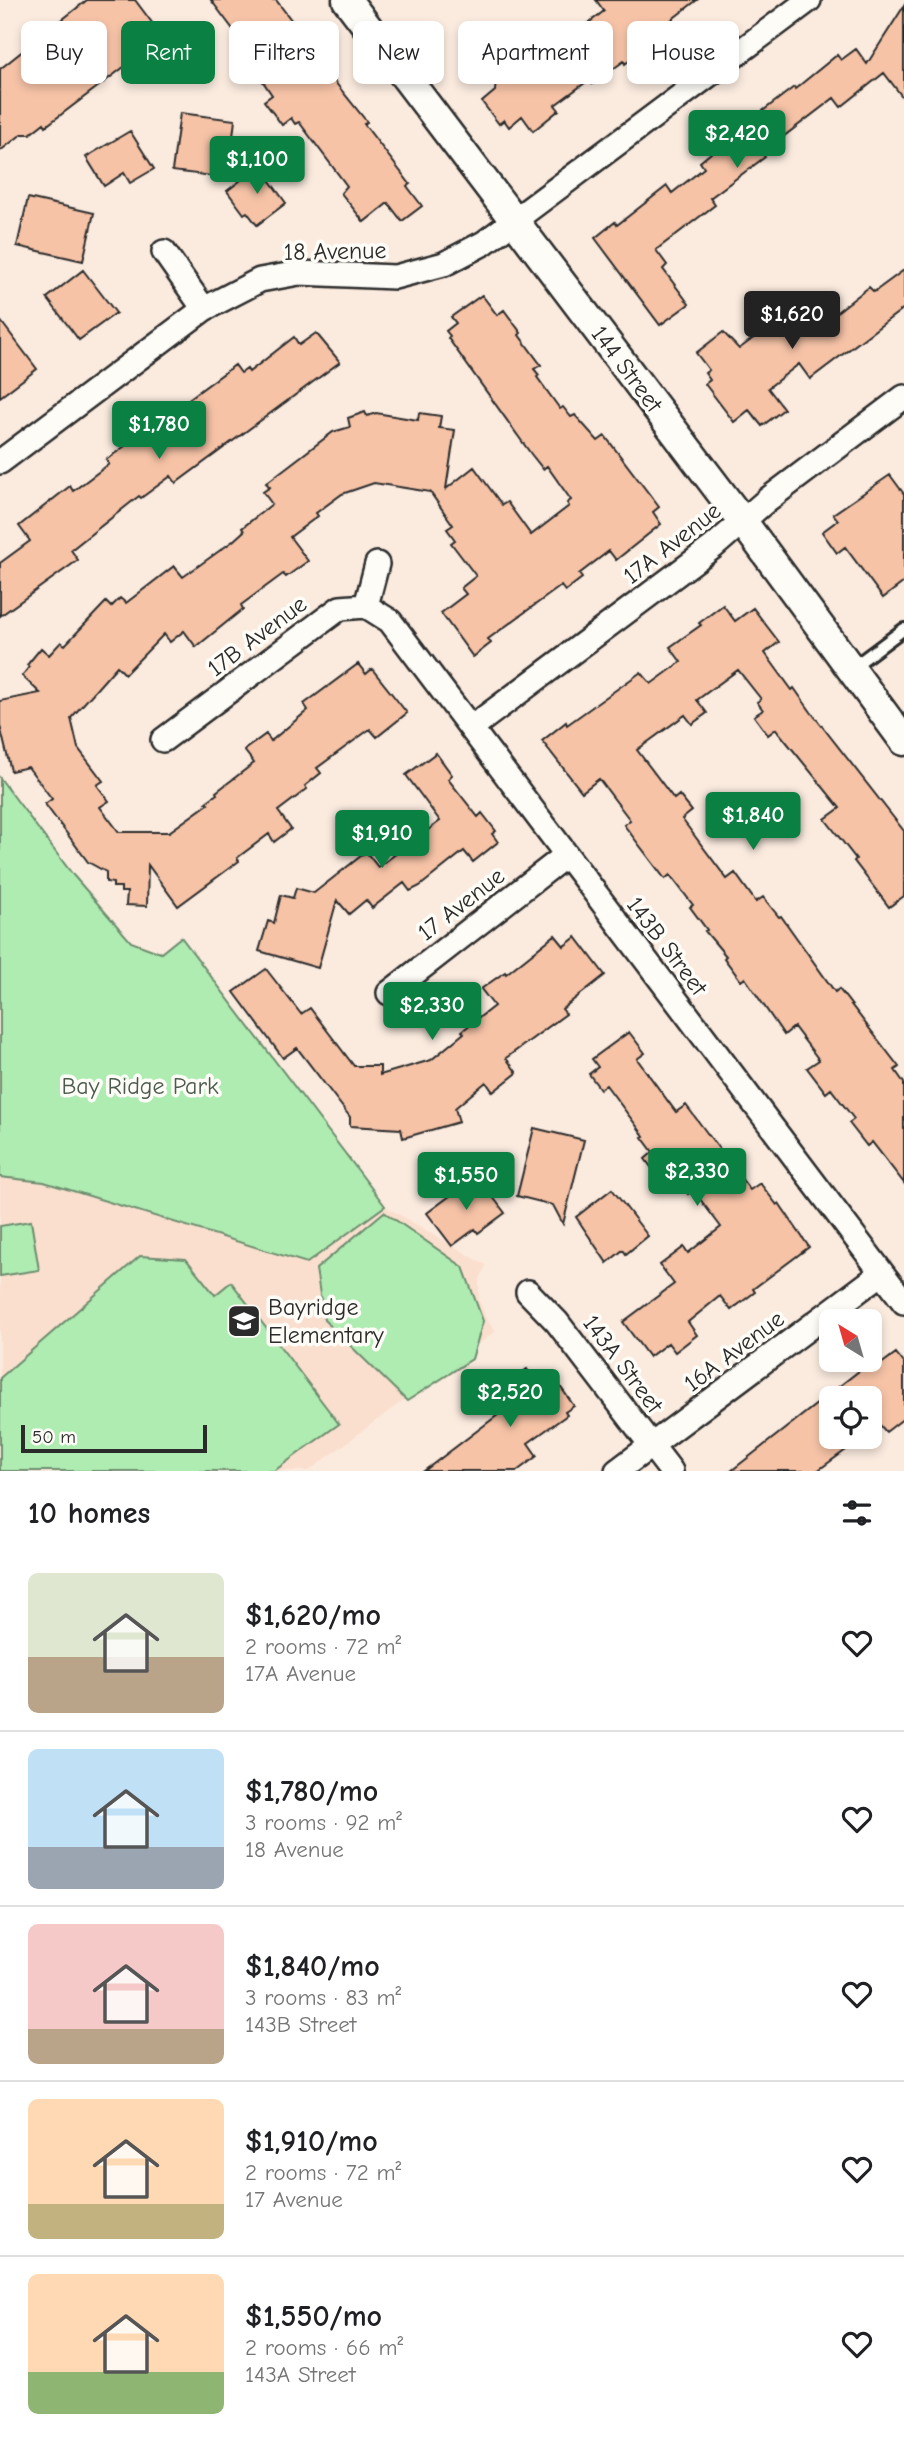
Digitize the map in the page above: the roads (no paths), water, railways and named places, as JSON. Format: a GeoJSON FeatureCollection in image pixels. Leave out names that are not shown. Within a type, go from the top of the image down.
{"type":"FeatureCollection","features":[{"type":"Feature","properties":{"kind":"street","name":"144 Street"},"geometry":{"type":"LineString","coordinates":[[347,0],[743,522],[904,741]]}},
{"type":"Feature","properties":{"kind":"street","name":"18 Avenue"},"geometry":{"type":"LineString","coordinates":[[0,461],[204,309],[260,280],[299,272],[396,277],[444,264],[484,243],[809,0]]}},
{"type":"Feature","properties":{"kind":"street"},"geometry":{"type":"LineString","coordinates":[[164,252],[204,309]]}},
{"type":"Feature","properties":{"kind":"street","name":"17A Avenue"},"geometry":{"type":"LineString","coordinates":[[471,728],[904,397]]}},
{"type":"Feature","properties":{"kind":"street"},"geometry":{"type":"LineString","coordinates":[[366,606],[377,564]]}},
{"type":"Feature","properties":{"kind":"street","name":"143B Street"},"geometry":{"type":"LineString","coordinates":[[366,606],[390,621],[904,1302]]}},
{"type":"Feature","properties":{"kind":"street","name":"17B Avenue"},"geometry":{"type":"LineString","coordinates":[[163,740],[340,608],[366,606]]}},
{"type":"Feature","properties":{"kind":"street","name":"17 Avenue"},"geometry":{"type":"LineString","coordinates":[[389,993],[565,856]]}},
{"type":"Feature","properties":{"kind":"street","name":"16A Avenue"},"geometry":{"type":"LineString","coordinates":[[617,1471],[882,1273]]}},
{"type":"Feature","properties":{"kind":"street","name":"143A Street"},"geometry":{"type":"LineString","coordinates":[[528,1292],[557,1322],[671,1471]]}},
{"type":"Feature","properties":{"kind":"lane"},"geometry":{"type":"LineString","coordinates":[[850,669],[904,629]]}},
{"type":"Feature","properties":{"kind":"place","name":"Bayridge Elementary"},"geometry":{"type":"Point","coordinates":[244,1321]}},
{"type":"Feature","properties":{"kind":"park label","name":"Bay Ridge Park"},"geometry":{"type":"Point","coordinates":[140,1086]}}]}
